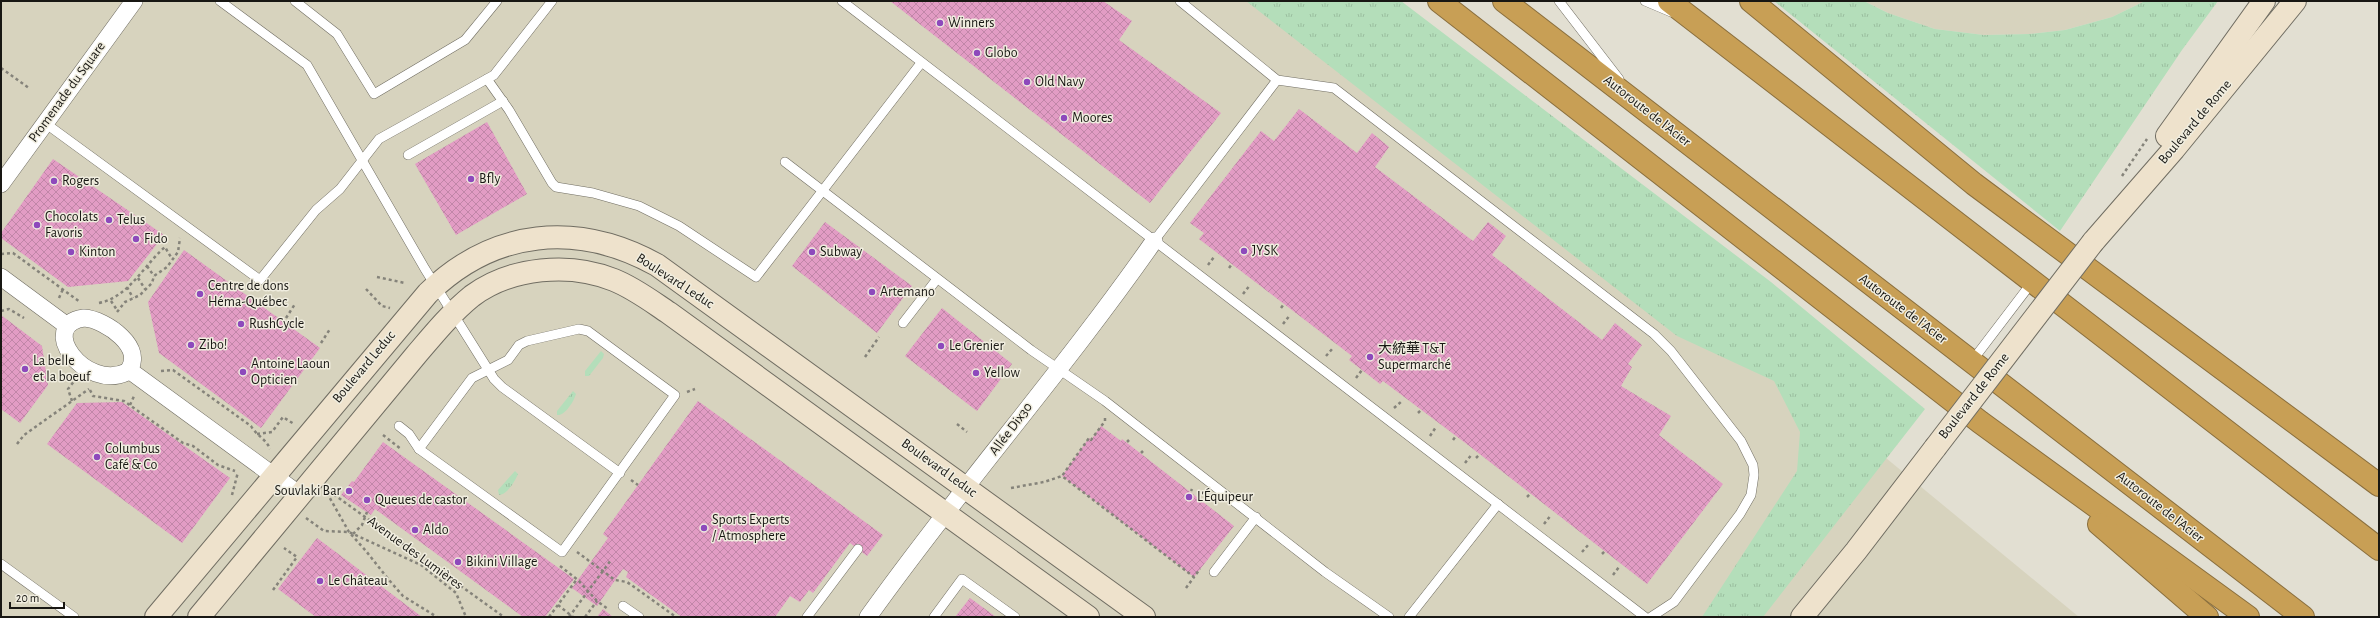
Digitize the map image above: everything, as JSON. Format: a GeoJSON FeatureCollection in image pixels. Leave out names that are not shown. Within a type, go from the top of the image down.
{"type":"FeatureCollection","features":[{"type":"Feature","properties":{"kind":"highway"},"geometry":{"type":"LineString","coordinates":[[1439,1],[1980,422],[2248,617]]}},
{"type":"Feature","properties":{"kind":"highway","name":"Autoroute de l'Acier"},"geometry":{"type":"LineString","coordinates":[[1504,1],[2303,617]]}},
{"type":"Feature","properties":{"kind":"highway"},"geometry":{"type":"LineString","coordinates":[[1669,1],[2379,549]]}},
{"type":"Feature","properties":{"kind":"highway"},"geometry":{"type":"LineString","coordinates":[[1739,1],[1804,47]]}},
{"type":"Feature","properties":{"kind":"highway"},"geometry":{"type":"LineString","coordinates":[[1751,1],[1804,47],[1974,184],[2379,485]]}},
{"type":"Feature","properties":{"kind":"highway"},"geometry":{"type":"LineString","coordinates":[[1980,422],[2207,617]]}},
{"type":"Feature","properties":{"kind":"street","name":"Promenade du Square"},"geometry":{"type":"LineString","coordinates":[[1,184],[134,1]]}},
{"type":"Feature","properties":{"kind":"street","name":"Boulevard de Rome"},"geometry":{"type":"LineString","coordinates":[[1802,617],[1856,551],[2093,242],[2264,1]]}},
{"type":"Feature","properties":{"kind":"street","name":"Boulevard de Rome"},"geometry":{"type":"LineString","coordinates":[[2093,242],[2174,149],[2295,1]]}},
{"type":"Feature","properties":{"kind":"street","name":"Boulevard Leduc"},"geometry":{"type":"LineString","coordinates":[[156,617],[406,317],[436,285],[455,269],[472,258],[520,241],[549,237],[579,238],[620,248],[644,258],[671,275],[1144,617]]}},
{"type":"Feature","properties":{"kind":"street","name":"Allée Dix30"},"geometry":{"type":"LineString","coordinates":[[868,617],[922,541],[966,488],[1154,241]]}},
{"type":"Feature","properties":{"kind":"street"},"geometry":{"type":"LineString","coordinates":[[199,617],[423,346],[453,314],[471,297],[487,287],[508,278],[548,270],[577,271],[613,280],[669,313],[1088,617]]}},
{"type":"Feature","properties":{"kind":"street"},"geometry":{"type":"LineString","coordinates":[[1,277],[66,325]]}},
{"type":"Feature","properties":{"kind":"street"},"geometry":{"type":"LineString","coordinates":[[90,318],[104,323],[117,332],[129,348],[132,361],[129,370],[120,375],[108,376],[84,368],[70,354],[67,347],[64,336],[66,325],[71,320],[90,318]]}},
{"type":"Feature","properties":{"kind":"street"},"geometry":{"type":"LineString","coordinates":[[129,370],[300,495]]}},
{"type":"Feature","properties":{"kind":"street","name":"Boulevard de Rome"},"geometry":{"type":"LineString","coordinates":[[1818,617],[1856,551]]}},
{"type":"Feature","properties":{"kind":"lane"},"geometry":{"type":"LineString","coordinates":[[220,1],[307,64],[453,314],[488,370],[502,387],[620,473]]}},
{"type":"Feature","properties":{"kind":"lane"},"geometry":{"type":"LineString","coordinates":[[295,1],[337,34],[374,94],[465,40],[497,1]]}},
{"type":"Feature","properties":{"kind":"lane"},"geometry":{"type":"LineString","coordinates":[[45,123],[260,280],[316,210],[340,189],[379,139],[487,79],[502,67],[552,1]]}},
{"type":"Feature","properties":{"kind":"lane"},"geometry":{"type":"LineString","coordinates":[[842,1],[1645,617]]}},
{"type":"Feature","properties":{"kind":"lane"},"geometry":{"type":"LineString","coordinates":[[1180,1],[1277,80],[1334,88],[1654,334],[1671,351],[1741,441],[1753,465],[1754,484],[1751,495],[1740,514],[1674,602],[1651,617]]}},
{"type":"Feature","properties":{"kind":"lane"},"geometry":{"type":"LineString","coordinates":[[1559,1],[1639,105]]}},
{"type":"Feature","properties":{"kind":"lane"},"geometry":{"type":"LineString","coordinates":[[1645,1],[1702,26]]}},
{"type":"Feature","properties":{"kind":"lane"},"geometry":{"type":"LineString","coordinates":[[487,79],[503,101],[543,169],[556,187],[593,193],[638,206],[679,226],[756,277],[921,63]]}},
{"type":"Feature","properties":{"kind":"lane"},"geometry":{"type":"LineString","coordinates":[[1154,241],[1277,80]]}},
{"type":"Feature","properties":{"kind":"lane"},"geometry":{"type":"LineString","coordinates":[[408,154],[503,101]]}},
{"type":"Feature","properties":{"kind":"lane"},"geometry":{"type":"LineString","coordinates":[[785,162],[937,279],[1058,369],[1105,401],[1325,572],[1389,617]]}},
{"type":"Feature","properties":{"kind":"lane"},"geometry":{"type":"LineString","coordinates":[[903,323],[937,279]]}},
{"type":"Feature","properties":{"kind":"lane"},"geometry":{"type":"LineString","coordinates":[[1972,361],[2033,281]]}},
{"type":"Feature","properties":{"kind":"lane"},"geometry":{"type":"LineString","coordinates":[[399,426],[409,434],[419,449],[562,552],[675,395],[584,330],[527,341],[519,345],[508,360],[472,378],[419,449]]}},
{"type":"Feature","properties":{"kind":"lane"},"geometry":{"type":"LineString","coordinates":[[1409,617],[1498,504]]}},
{"type":"Feature","properties":{"kind":"lane"},"geometry":{"type":"LineString","coordinates":[[1214,572],[1256,517]]}},
{"type":"Feature","properties":{"kind":"lane"},"geometry":{"type":"LineString","coordinates":[[807,617],[858,549]]}},
{"type":"Feature","properties":{"kind":"lane"},"geometry":{"type":"LineString","coordinates":[[1,564],[74,617]]}},
{"type":"Feature","properties":{"kind":"lane"},"geometry":{"type":"LineString","coordinates":[[934,617],[962,579],[1015,617]]}},
{"type":"Feature","properties":{"kind":"lane"},"geometry":{"type":"LineString","coordinates":[[623,606],[639,617]]}},
{"type":"Feature","properties":{"kind":"path"},"geometry":{"type":"LineString","coordinates":[[1,68],[29,88]]}},
{"type":"Feature","properties":{"kind":"path"},"geometry":{"type":"LineString","coordinates":[[114,316],[117,310],[125,302],[145,289],[152,283],[154,276],[167,267],[178,252],[179,240]]}},
{"type":"Feature","properties":{"kind":"path"},"geometry":{"type":"LineString","coordinates":[[96,304],[112,301],[138,278],[165,247],[172,259]]}},
{"type":"Feature","properties":{"kind":"path"},"geometry":{"type":"LineString","coordinates":[[1208,265],[1214,257]]}},
{"type":"Feature","properties":{"kind":"path"},"geometry":{"type":"LineString","coordinates":[[1229,268],[1232,264]]}},
{"type":"Feature","properties":{"kind":"path"},"geometry":{"type":"LineString","coordinates":[[147,266],[154,276]]}},
{"type":"Feature","properties":{"kind":"path"},"geometry":{"type":"LineString","coordinates":[[377,277],[405,282]]}},
{"type":"Feature","properties":{"kind":"path"},"geometry":{"type":"LineString","coordinates":[[138,278],[145,289]]}},
{"type":"Feature","properties":{"kind":"path"},"geometry":{"type":"LineString","coordinates":[[1244,293],[1250,285]]}},
{"type":"Feature","properties":{"kind":"path"},"geometry":{"type":"LineString","coordinates":[[127,287],[133,298]]}},
{"type":"Feature","properties":{"kind":"path"},"geometry":{"type":"LineString","coordinates":[[58,303],[63,289]]}},
{"type":"Feature","properties":{"kind":"path"},"geometry":{"type":"LineString","coordinates":[[366,289],[382,306],[393,309]]}},
{"type":"Feature","properties":{"kind":"path"},"geometry":{"type":"LineString","coordinates":[[112,301],[117,310]]}},
{"type":"Feature","properties":{"kind":"path"},"geometry":{"type":"LineString","coordinates":[[286,318],[295,304]]}},
{"type":"Feature","properties":{"kind":"path"},"geometry":{"type":"LineString","coordinates":[[1281,308],[1284,304]]}},
{"type":"Feature","properties":{"kind":"path"},"geometry":{"type":"LineString","coordinates":[[1,311],[9,309],[31,320]]}},
{"type":"Feature","properties":{"kind":"path"},"geometry":{"type":"LineString","coordinates":[[1284,323],[1290,315]]}},
{"type":"Feature","properties":{"kind":"path"},"geometry":{"type":"LineString","coordinates":[[321,343],[330,329]]}},
{"type":"Feature","properties":{"kind":"path"},"geometry":{"type":"LineString","coordinates":[[865,357],[879,337]]}},
{"type":"Feature","properties":{"kind":"path"},"geometry":{"type":"LineString","coordinates":[[1327,356],[1333,348]]}},
{"type":"Feature","properties":{"kind":"path"},"geometry":{"type":"LineString","coordinates":[[1355,378],[1362,370]]}},
{"type":"Feature","properties":{"kind":"path"},"geometry":{"type":"LineString","coordinates":[[73,376],[82,382]]}},
{"type":"Feature","properties":{"kind":"path"},"geometry":{"type":"LineString","coordinates":[[72,401],[68,389],[77,378]]}},
{"type":"Feature","properties":{"kind":"path"},"geometry":{"type":"LineString","coordinates":[[88,386],[93,396],[124,401],[183,444],[193,446],[218,465],[244,474]]}},
{"type":"Feature","properties":{"kind":"path"},"geometry":{"type":"LineString","coordinates":[[18,444],[24,435],[89,389]]}},
{"type":"Feature","properties":{"kind":"path"},"geometry":{"type":"LineString","coordinates":[[1395,408],[1402,401]]}},
{"type":"Feature","properties":{"kind":"path"},"geometry":{"type":"LineString","coordinates":[[1418,413],[1421,410]]}},
{"type":"Feature","properties":{"kind":"path"},"geometry":{"type":"LineString","coordinates":[[256,434],[272,432],[283,417],[295,425]]}},
{"type":"Feature","properties":{"kind":"path"},"geometry":{"type":"LineString","coordinates":[[1011,488],[1044,482],[1062,476],[1089,438],[1091,440],[1105,421]]}},
{"type":"Feature","properties":{"kind":"path"},"geometry":{"type":"LineString","coordinates":[[957,424],[967,432]]}},
{"type":"Feature","properties":{"kind":"path"},"geometry":{"type":"LineString","coordinates":[[1430,436],[1436,427]]}},
{"type":"Feature","properties":{"kind":"path"},"geometry":{"type":"LineString","coordinates":[[1453,440],[1456,436]]}},
{"type":"Feature","properties":{"kind":"path"},"geometry":{"type":"LineString","coordinates":[[1466,462],[1472,454]]}},
{"type":"Feature","properties":{"kind":"path"},"geometry":{"type":"LineString","coordinates":[[1476,458],[1480,454]]}},
{"type":"Feature","properties":{"kind":"path"},"geometry":{"type":"LineString","coordinates":[[232,496],[238,472]]}},
{"type":"Feature","properties":{"kind":"path"},"geometry":{"type":"LineString","coordinates":[[1062,476],[1194,577]]}},
{"type":"Feature","properties":{"kind":"path"},"geometry":{"type":"LineString","coordinates":[[629,479],[638,485]]}},
{"type":"Feature","properties":{"kind":"path","name":"Avenue des Lumières"},"geometry":{"type":"LineString","coordinates":[[349,532],[325,489],[504,617]]}},
{"type":"Feature","properties":{"kind":"path"},"geometry":{"type":"LineString","coordinates":[[1527,497],[1530,494]]}},
{"type":"Feature","properties":{"kind":"path"},"geometry":{"type":"LineString","coordinates":[[353,534],[362,524],[367,512]]}},
{"type":"Feature","properties":{"kind":"path"},"geometry":{"type":"LineString","coordinates":[[1545,523],[1551,515]]}},
{"type":"Feature","properties":{"kind":"path"},"geometry":{"type":"LineString","coordinates":[[303,516],[324,531],[349,532],[413,561],[429,570],[456,593],[466,617]]}},
{"type":"Feature","properties":{"kind":"path"},"geometry":{"type":"LineString","coordinates":[[349,532],[403,596],[437,617]]}},
{"type":"Feature","properties":{"kind":"path"},"geometry":{"type":"LineString","coordinates":[[1582,553],[1589,544]]}},
{"type":"Feature","properties":{"kind":"path"},"geometry":{"type":"LineString","coordinates":[[273,590],[297,557],[284,548]]}},
{"type":"Feature","properties":{"kind":"path"},"geometry":{"type":"LineString","coordinates":[[1602,554],[1605,551]]}},
{"type":"Feature","properties":{"kind":"path"},"geometry":{"type":"LineString","coordinates":[[577,552],[615,580],[627,582],[676,617]]}},
{"type":"Feature","properties":{"kind":"path"},"geometry":{"type":"LineString","coordinates":[[558,605],[571,616],[602,570],[611,560]]}},
{"type":"Feature","properties":{"kind":"path"},"geometry":{"type":"LineString","coordinates":[[1186,588],[1203,566]]}},
{"type":"Feature","properties":{"kind":"path"},"geometry":{"type":"LineString","coordinates":[[1613,574],[1619,567]]}},
{"type":"Feature","properties":{"kind":"path"},"geometry":{"type":"LineString","coordinates":[[549,617],[578,579],[597,601],[608,610]]}},
{"type":"Feature","properties":{"kind":"path"},"geometry":{"type":"LineString","coordinates":[[585,617],[597,601]]}},
{"type":"Feature","properties":{"kind":"shaded area"},"geometry":{"type":"Polygon","coordinates":[[[1,1],[1331,1],[2079,617],[1,617],[1,1]]]}},
{"type":"Feature","properties":{"kind":"shaded area"},"geometry":{"type":"Polygon","coordinates":[[[1864,1],[2145,1],[2112,17],[2065,30],[2029,34],[1984,35],[1935,29],[1888,13],[1864,1]]]}},
{"type":"Feature","properties":{"kind":"green space"},"geometry":{"type":"Polygon","coordinates":[[[1246,1],[1401,1],[1771,282],[1925,409],[1763,617],[1702,617],[1797,471],[1800,432],[1774,381],[1677,336],[1246,1]]]}},
{"type":"Feature","properties":{"kind":"green space"},"geometry":{"type":"Polygon","coordinates":[[[1774,1],[1864,1],[1888,13],[1935,29],[1984,35],[2029,34],[2065,30],[2112,17],[2145,1],[2218,1],[2182,50],[2060,231],[1774,1]]]}},
{"type":"Feature","properties":{"kind":"green space"},"geometry":{"type":"Polygon","coordinates":[[[601,351],[604,354],[603,358],[589,376],[585,376],[585,371],[601,351]]]}},
{"type":"Feature","properties":{"kind":"green space"},"geometry":{"type":"Polygon","coordinates":[[[573,391],[576,394],[571,404],[566,411],[560,415],[557,415],[557,411],[573,391]]]}},
{"type":"Feature","properties":{"kind":"green space"},"geometry":{"type":"Polygon","coordinates":[[[515,471],[518,474],[513,484],[505,493],[499,495],[498,490],[515,471]]]}},
{"type":"Feature","properties":{"kind":"building"},"geometry":{"type":"Polygon","coordinates":[[[890,1],[1103,1],[1132,21],[1119,40],[1221,113],[1150,203],[890,1]]]}},
{"type":"Feature","properties":{"kind":"building"},"geometry":{"type":"Polygon","coordinates":[[[1299,109],[1357,153],[1372,133],[1389,147],[1375,167],[1473,241],[1488,222],[1506,236],[1492,255],[1602,340],[1615,323],[1642,345],[1628,364],[1632,367],[1621,386],[1671,416],[1659,435],[1723,484],[1647,584],[1383,381],[1380,384],[1349,360],[1352,356],[1199,239],[1204,233],[1190,223],[1261,131],[1274,141],[1299,109]]]}},
{"type":"Feature","properties":{"kind":"building","name":"Bfly"},"geometry":{"type":"Polygon","coordinates":[[[487,122],[527,194],[456,235],[415,164],[487,122]]]}},
{"type":"Feature","properties":{"kind":"building"},"geometry":{"type":"Polygon","coordinates":[[[53,159],[164,235],[128,281],[68,287],[1,238],[1,233],[53,159]]]}},
{"type":"Feature","properties":{"kind":"building"},"geometry":{"type":"Polygon","coordinates":[[[825,222],[912,286],[877,333],[792,266],[825,222]]]}},
{"type":"Feature","properties":{"kind":"building"},"geometry":{"type":"Polygon","coordinates":[[[184,250],[320,348],[261,428],[159,353],[148,302],[184,250]]]}},
{"type":"Feature","properties":{"kind":"building"},"geometry":{"type":"Polygon","coordinates":[[[942,308],[1012,364],[977,411],[905,356],[942,308]]]}},
{"type":"Feature","properties":{"kind":"building"},"geometry":{"type":"Polygon","coordinates":[[[1,315],[42,346],[48,385],[20,423],[1,409],[1,315]]]}},
{"type":"Feature","properties":{"kind":"building"},"geometry":{"type":"Polygon","coordinates":[[[698,401],[883,535],[867,556],[850,543],[813,593],[809,590],[800,602],[790,596],[775,617],[682,617],[626,577],[628,572],[623,569],[597,606],[572,588],[608,538],[603,534],[698,401]]]}},
{"type":"Feature","properties":{"kind":"building"},"geometry":{"type":"Polygon","coordinates":[[[122,402],[230,478],[182,543],[47,444],[77,403],[122,402]]]}},
{"type":"Feature","properties":{"kind":"building"},"geometry":{"type":"Polygon","coordinates":[[[1101,426],[1121,441],[1122,439],[1234,526],[1194,577],[1062,476],[1089,438],[1091,440],[1101,426]]]}},
{"type":"Feature","properties":{"kind":"building"},"geometry":{"type":"Polygon","coordinates":[[[383,442],[574,579],[545,617],[523,617],[375,509],[371,515],[341,495],[352,481],[354,482],[383,442]]]}},
{"type":"Feature","properties":{"kind":"building","name":"Le Château"},"geometry":{"type":"Polygon","coordinates":[[[317,538],[422,617],[316,617],[278,589],[317,538]]]}},
{"type":"Feature","properties":{"kind":"building"},"geometry":{"type":"Polygon","coordinates":[[[970,598],[996,617],[955,617],[970,598]]]}},
{"type":"Feature","properties":{"kind":"building"},"geometry":{"type":"Polygon","coordinates":[[[603,609],[613,617],[597,617],[603,609]]]}},
{"type":"Feature","properties":{"kind":"place","name":"Winners"},"geometry":{"type":"Point","coordinates":[940,23]}},
{"type":"Feature","properties":{"kind":"place","name":"Globo"},"geometry":{"type":"Point","coordinates":[977,53]}},
{"type":"Feature","properties":{"kind":"place","name":"Old Navy"},"geometry":{"type":"Point","coordinates":[1027,82]}},
{"type":"Feature","properties":{"kind":"place","name":"Moores"},"geometry":{"type":"Point","coordinates":[1064,118]}},
{"type":"Feature","properties":{"kind":"place","name":"Bfly"},"geometry":{"type":"Point","coordinates":[471,179]}},
{"type":"Feature","properties":{"kind":"place","name":"Rogers"},"geometry":{"type":"Point","coordinates":[54,181]}},
{"type":"Feature","properties":{"kind":"place","name":"Telus"},"geometry":{"type":"Point","coordinates":[109,220]}},
{"type":"Feature","properties":{"kind":"place","name":"Chocolats Favoris"},"geometry":{"type":"Point","coordinates":[37,225]}},
{"type":"Feature","properties":{"kind":"place","name":"Fido"},"geometry":{"type":"Point","coordinates":[136,239]}},
{"type":"Feature","properties":{"kind":"place","name":"JYSK"},"geometry":{"type":"Point","coordinates":[1244,251]}},
{"type":"Feature","properties":{"kind":"place","name":"Kinton"},"geometry":{"type":"Point","coordinates":[71,252]}},
{"type":"Feature","properties":{"kind":"place","name":"Subway"},"geometry":{"type":"Point","coordinates":[812,252]}},
{"type":"Feature","properties":{"kind":"place","name":"Artemano"},"geometry":{"type":"Point","coordinates":[872,292]}},
{"type":"Feature","properties":{"kind":"place","name":"Centre de dons Héma-Québec"},"geometry":{"type":"Point","coordinates":[200,294]}},
{"type":"Feature","properties":{"kind":"place","name":"RushCycle"},"geometry":{"type":"Point","coordinates":[241,324]}},
{"type":"Feature","properties":{"kind":"place","name":"Zibo!"},"geometry":{"type":"Point","coordinates":[191,345]}},
{"type":"Feature","properties":{"kind":"place","name":"Le Grenier"},"geometry":{"type":"Point","coordinates":[941,346]}},
{"type":"Feature","properties":{"kind":"place","name":"大統華 T&T Supermarché"},"geometry":{"type":"Point","coordinates":[1370,357]}},
{"type":"Feature","properties":{"kind":"place","name":"La belle et la boeuf"},"geometry":{"type":"Point","coordinates":[25,369]}},
{"type":"Feature","properties":{"kind":"place","name":"Antoine Laoun Opticien"},"geometry":{"type":"Point","coordinates":[243,372]}},
{"type":"Feature","properties":{"kind":"place","name":"Yellow"},"geometry":{"type":"Point","coordinates":[976,373]}},
{"type":"Feature","properties":{"kind":"place","name":"Columbus Café & Co"},"geometry":{"type":"Point","coordinates":[97,457]}},
{"type":"Feature","properties":{"kind":"place","name":"Souvlaki Bar"},"geometry":{"type":"Point","coordinates":[349,491]}},
{"type":"Feature","properties":{"kind":"place","name":"L'Équipeur"},"geometry":{"type":"Point","coordinates":[1189,497]}},
{"type":"Feature","properties":{"kind":"place","name":"Queues de castor"},"geometry":{"type":"Point","coordinates":[367,500]}},
{"type":"Feature","properties":{"kind":"place","name":"Sports Experts / Atmosphere"},"geometry":{"type":"Point","coordinates":[704,528]}},
{"type":"Feature","properties":{"kind":"place","name":"Aldo"},"geometry":{"type":"Point","coordinates":[415,530]}},
{"type":"Feature","properties":{"kind":"place","name":"Bikini Village"},"geometry":{"type":"Point","coordinates":[458,562]}},
{"type":"Feature","properties":{"kind":"place","name":"Le Château"},"geometry":{"type":"Point","coordinates":[320,581]}}]}
